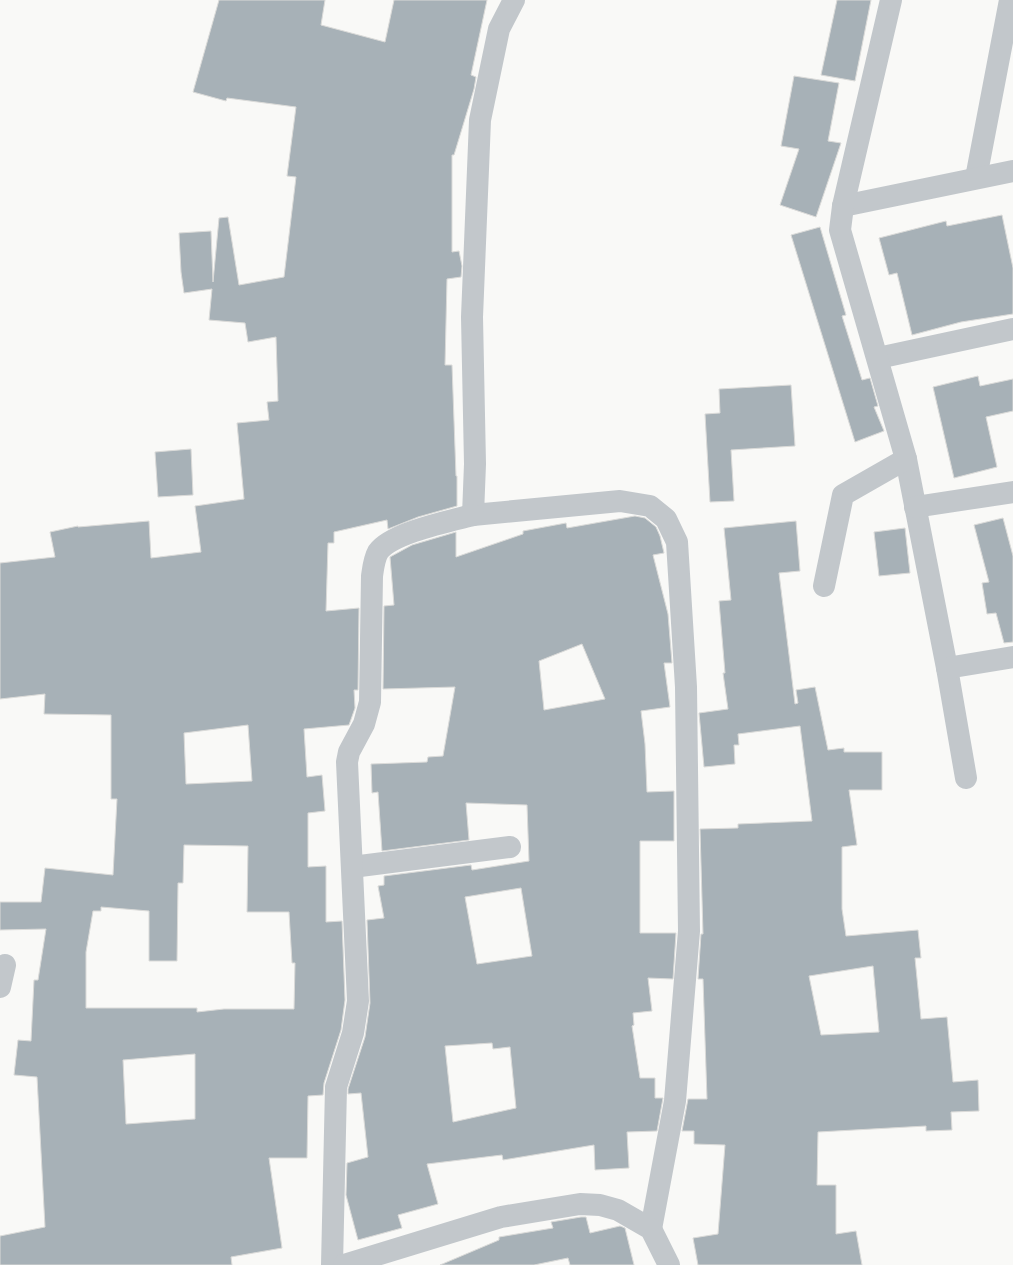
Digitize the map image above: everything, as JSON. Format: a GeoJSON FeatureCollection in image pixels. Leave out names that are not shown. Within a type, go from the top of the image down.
{"type":"FeatureCollection","features":[{"type":"Feature","properties":{"kind":"street"},"geometry":{"type":"LineString","coordinates":[[473,515],[474,464],[472,317],[480,120],[499,29],[514,0]]}},
{"type":"Feature","properties":{"kind":"street"},"geometry":{"type":"LineString","coordinates":[[891,0],[843,206],[840,230],[906,459],[947,668],[966,778]]}},
{"type":"Feature","properties":{"kind":"street"},"geometry":{"type":"LineString","coordinates":[[976,178],[1010,0]]}},
{"type":"Feature","properties":{"kind":"street"},"geometry":{"type":"LineString","coordinates":[[843,206],[1013,171]]}},
{"type":"Feature","properties":{"kind":"street"},"geometry":{"type":"LineString","coordinates":[[878,358],[1013,329]]}},
{"type":"Feature","properties":{"kind":"street"},"geometry":{"type":"LineString","coordinates":[[824,586],[843,495],[906,459]]}},
{"type":"Feature","properties":{"kind":"street"},"geometry":{"type":"LineString","coordinates":[[915,507],[1013,492]]}},
{"type":"Feature","properties":{"kind":"street"},"geometry":{"type":"LineString","coordinates":[[332,1265],[336,1087],[353,1033],[358,1001],[347,762],[349,752],[364,724],[370,702],[372,576],[378,553],[392,540],[473,515],[620,501],[650,506],[666,519],[677,542],[686,687],[689,931],[675,1101],[651,1229]]}},
{"type":"Feature","properties":{"kind":"street"},"geometry":{"type":"LineString","coordinates":[[947,668],[1013,657]]}},
{"type":"Feature","properties":{"kind":"street"},"geometry":{"type":"LineString","coordinates":[[352,867],[510,847]]}},
{"type":"Feature","properties":{"kind":"street"},"geometry":{"type":"LineString","coordinates":[[0,987],[5,965]]}},
{"type":"Feature","properties":{"kind":"street"},"geometry":{"type":"LineString","coordinates":[[344,1265],[501,1218],[580,1204],[600,1205],[618,1210],[651,1229],[669,1265]]}},
{"type":"Feature","properties":{"kind":"building"},"geometry":{"type":"Polygon","coordinates":[[[219,0],[325,0],[321,25],[385,42],[394,0],[487,0],[471,75],[476,77],[474,89],[454,155],[452,155],[452,252],[459,251],[462,266],[461,277],[447,279],[445,365],[452,365],[457,506],[418,517],[388,529],[387,520],[334,532],[334,543],[328,543],[326,611],[359,608],[358,690],[354,690],[355,708],[349,725],[304,729],[307,777],[322,775],[325,811],[308,813],[308,867],[326,866],[326,922],[342,921],[345,1000],[341,1030],[324,1083],[323,1095],[308,1096],[307,1158],[269,1158],[282,1248],[231,1257],[232,1265],[0,1265],[0,1236],[45,1227],[37,1077],[14,1075],[18,1040],[31,1041],[34,980],[38,980],[46,929],[0,930],[0,902],[41,902],[45,868],[113,875],[117,799],[111,799],[111,715],[44,714],[45,694],[0,699],[0,563],[55,557],[50,532],[78,526],[149,521],[151,558],[201,552],[195,506],[244,499],[237,423],[269,420],[267,402],[278,401],[276,337],[248,342],[245,323],[209,320],[212,289],[184,293],[181,272],[179,233],[211,231],[213,282],[219,218],[228,217],[239,285],[284,277],[296,177],[287,176],[296,107],[227,98],[226,101],[193,92],[219,0]],[[248,725],[184,733],[186,784],[252,781],[248,725]],[[184,845],[183,883],[178,883],[177,961],[149,961],[149,911],[101,907],[101,911],[93,911],[86,952],[86,1008],[197,1008],[197,1012],[224,1009],[294,1009],[295,963],[292,963],[289,912],[247,912],[248,846],[184,845]],[[195,1054],[123,1060],[126,1124],[195,1119],[195,1054]]]}},
{"type":"Feature","properties":{"kind":"building"},"geometry":{"type":"Polygon","coordinates":[[[837,0],[871,0],[855,81],[821,75],[837,0]]]}},
{"type":"Feature","properties":{"kind":"building"},"geometry":{"type":"Polygon","coordinates":[[[794,76],[839,83],[828,141],[841,143],[816,217],[780,205],[799,149],[781,146],[794,76]]]}},
{"type":"Feature","properties":{"kind":"building"},"geometry":{"type":"Polygon","coordinates":[[[1002,215],[1013,268],[1013,314],[961,322],[912,335],[897,273],[889,275],[879,238],[946,221],[947,226],[1002,215]]]}},
{"type":"Feature","properties":{"kind":"building"},"geometry":{"type":"Polygon","coordinates":[[[820,227],[846,315],[842,316],[862,380],[870,378],[878,406],[874,407],[884,431],[855,442],[791,235],[820,227]]]}},
{"type":"Feature","properties":{"kind":"building"},"geometry":{"type":"Polygon","coordinates":[[[978,376],[980,386],[1013,379],[1013,411],[986,417],[997,467],[954,478],[933,387],[978,376]]]}},
{"type":"Feature","properties":{"kind":"building"},"geometry":{"type":"Polygon","coordinates":[[[791,385],[795,446],[731,450],[734,501],[710,502],[705,414],[720,413],[719,389],[791,385]]]}},
{"type":"Feature","properties":{"kind":"building"},"geometry":{"type":"Polygon","coordinates":[[[191,449],[193,495],[158,497],[155,452],[191,449]]]}},
{"type":"Feature","properties":{"kind":"building"},"geometry":{"type":"Polygon","coordinates":[[[635,516],[645,518],[656,527],[664,553],[653,555],[668,614],[672,663],[664,663],[670,707],[641,711],[645,744],[647,792],[674,791],[674,841],[640,841],[640,933],[676,933],[673,979],[648,978],[652,1011],[633,1013],[634,1025],[632,1026],[640,1078],[655,1078],[655,1098],[663,1098],[657,1131],[627,1132],[629,1168],[595,1170],[594,1145],[503,1160],[502,1155],[427,1164],[438,1204],[398,1215],[402,1228],[358,1240],[346,1195],[347,1163],[368,1157],[361,1093],[348,1094],[348,1089],[365,1037],[370,1003],[367,920],[384,918],[378,886],[384,885],[384,876],[471,865],[472,870],[529,861],[527,805],[466,803],[469,840],[382,851],[378,792],[372,793],[371,764],[427,762],[428,757],[443,756],[455,687],[383,689],[384,606],[394,605],[390,557],[412,545],[456,532],[456,557],[523,534],[523,531],[566,523],[567,528],[635,516]],[[582,644],[539,661],[544,710],[605,699],[582,644]],[[521,888],[465,897],[477,964],[532,956],[521,888]],[[492,1043],[445,1046],[453,1122],[516,1108],[510,1047],[493,1049],[492,1043]]]}},
{"type":"Feature","properties":{"kind":"building"},"geometry":{"type":"Polygon","coordinates":[[[1003,518],[1013,556],[1013,642],[1004,643],[996,613],[987,614],[982,583],[989,582],[974,525],[1003,518]]]}},
{"type":"Feature","properties":{"kind":"building"},"geometry":{"type":"Polygon","coordinates":[[[796,521],[800,571],[779,573],[795,704],[798,703],[796,690],[815,687],[828,750],[844,748],[844,752],[882,752],[882,790],[849,790],[857,845],[842,847],[842,909],[846,936],[918,930],[921,958],[915,958],[921,1019],[947,1017],[953,1082],[978,1080],[979,1111],[951,1112],[952,1130],[926,1131],[926,1126],[818,1132],[817,1185],[836,1185],[836,1234],[856,1231],[862,1265],[698,1265],[693,1238],[718,1234],[725,1145],[694,1144],[694,1131],[682,1131],[688,1099],[707,1099],[703,979],[698,979],[701,934],[703,934],[700,829],[738,828],[738,824],[812,821],[800,726],[738,734],[739,745],[734,745],[735,764],[704,767],[699,713],[728,709],[723,673],[725,673],[719,601],[731,600],[724,528],[796,521]],[[873,966],[809,976],[821,1035],[879,1032],[873,966]]]}},
{"type":"Feature","properties":{"kind":"building"},"geometry":{"type":"Polygon","coordinates":[[[905,528],[910,573],[879,576],[874,532],[905,528]]]}},
{"type":"Feature","properties":{"kind":"building"},"geometry":{"type":"Polygon","coordinates":[[[586,1217],[590,1233],[620,1226],[625,1228],[634,1265],[570,1265],[568,1258],[534,1265],[440,1265],[499,1240],[499,1237],[553,1228],[551,1222],[586,1217]]]}}]}
